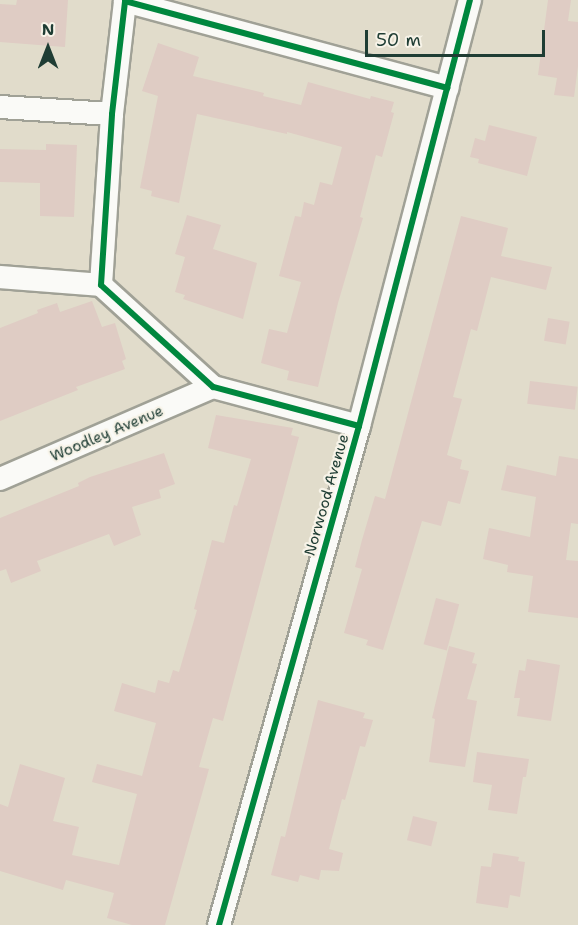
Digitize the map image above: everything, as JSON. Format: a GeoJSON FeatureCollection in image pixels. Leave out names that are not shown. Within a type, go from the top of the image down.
{"type":"FeatureCollection","features":[{"type":"Feature","properties":{"kind":"street","name":"Norwood Avenue"},"geometry":{"type":"LineString","coordinates":[[219,925],[358,426],[470,0]]}},
{"type":"Feature","properties":{"kind":"street"},"geometry":{"type":"LineString","coordinates":[[101,285],[112,114],[125,1],[447,88]]}},
{"type":"Feature","properties":{"kind":"street"},"geometry":{"type":"LineString","coordinates":[[0,107],[112,114]]}},
{"type":"Feature","properties":{"kind":"street"},"geometry":{"type":"LineString","coordinates":[[0,278],[101,285],[213,387],[358,426]]}},
{"type":"Feature","properties":{"kind":"street","name":"Woodley Avenue"},"geometry":{"type":"LineString","coordinates":[[0,479],[213,387]]}},
{"type":"Feature","properties":{"kind":"building"},"geometry":{"type":"Polygon","coordinates":[[[17,0],[68,0],[65,47],[0,42],[0,4],[16,5],[17,0]]]}},
{"type":"Feature","properties":{"kind":"building"},"geometry":{"type":"Polygon","coordinates":[[[548,0],[571,0],[568,21],[578,22],[578,66],[574,97],[554,95],[557,78],[538,75],[548,0]]]}},
{"type":"Feature","properties":{"kind":"building"},"geometry":{"type":"Polygon","coordinates":[[[158,43],[199,57],[193,76],[264,93],[263,96],[301,105],[308,82],[370,99],[371,96],[394,102],[391,112],[394,113],[382,157],[376,155],[360,217],[363,218],[338,303],[318,387],[287,380],[289,371],[261,363],[269,329],[287,333],[301,282],[279,276],[295,216],[301,217],[304,202],[314,205],[320,182],[332,185],[342,147],[287,132],[287,134],[197,114],[179,203],[151,196],[152,191],[140,188],[158,96],[142,91],[158,43]]]}},
{"type":"Feature","properties":{"kind":"building"},"geometry":{"type":"Polygon","coordinates":[[[489,125],[537,137],[527,176],[478,163],[479,159],[470,157],[475,138],[485,141],[489,125]]]}},
{"type":"Feature","properties":{"kind":"building"},"geometry":{"type":"Polygon","coordinates":[[[46,144],[77,145],[74,217],[40,216],[40,183],[0,182],[0,149],[46,150],[46,144]]]}},
{"type":"Feature","properties":{"kind":"building"},"geometry":{"type":"Polygon","coordinates":[[[187,215],[221,225],[213,249],[257,263],[243,319],[183,299],[185,295],[175,292],[185,257],[175,254],[187,215]]]}},
{"type":"Feature","properties":{"kind":"building"},"geometry":{"type":"Polygon","coordinates":[[[461,216],[508,228],[501,256],[552,267],[546,290],[491,277],[477,331],[471,329],[453,397],[462,399],[447,455],[462,460],[460,469],[469,471],[460,504],[448,501],[441,526],[422,521],[383,650],[366,645],[368,640],[344,633],[362,569],[355,567],[375,496],[385,499],[461,216]]]}},
{"type":"Feature","properties":{"kind":"building"},"geometry":{"type":"Polygon","coordinates":[[[92,301],[102,327],[115,323],[126,359],[122,361],[125,369],[76,387],[78,390],[0,421],[0,328],[57,303],[60,312],[92,301]]]}},
{"type":"Feature","properties":{"kind":"building"},"geometry":{"type":"Polygon","coordinates":[[[548,318],[570,322],[566,344],[544,341],[548,318]]]}},
{"type":"Feature","properties":{"kind":"building"},"geometry":{"type":"Polygon","coordinates":[[[530,381],[578,387],[575,410],[527,404],[530,381]]]}},
{"type":"Feature","properties":{"kind":"building"},"geometry":{"type":"Polygon","coordinates":[[[216,415],[293,428],[291,435],[299,437],[223,721],[213,718],[199,767],[209,769],[165,925],[132,925],[107,918],[114,893],[66,880],[63,890],[0,871],[0,804],[8,807],[20,764],[65,778],[53,821],[79,827],[72,855],[119,865],[137,794],[92,782],[97,764],[142,776],[156,723],[114,711],[122,683],[155,693],[158,680],[169,683],[173,670],[179,672],[197,610],[194,609],[212,540],[224,543],[234,505],[237,506],[251,459],[208,448],[216,415]]]}},
{"type":"Feature","properties":{"kind":"building"},"geometry":{"type":"Polygon","coordinates":[[[164,453],[175,484],[159,490],[161,498],[132,507],[141,535],[114,546],[109,534],[37,561],[41,571],[11,583],[6,569],[0,571],[0,518],[79,486],[78,483],[90,477],[164,453]]]}},
{"type":"Feature","properties":{"kind":"building"},"geometry":{"type":"Polygon","coordinates":[[[559,456],[578,459],[578,524],[571,523],[566,560],[578,561],[578,618],[528,612],[533,576],[507,572],[508,565],[483,559],[489,528],[530,537],[536,497],[501,490],[507,465],[556,476],[559,456]]]}},
{"type":"Feature","properties":{"kind":"building"},"geometry":{"type":"Polygon","coordinates":[[[436,598],[459,604],[447,651],[424,644],[436,598]]]}},
{"type":"Feature","properties":{"kind":"building"},"geometry":{"type":"Polygon","coordinates":[[[449,646],[475,653],[472,663],[477,664],[467,699],[477,701],[465,767],[429,762],[435,719],[432,718],[449,646]]]}},
{"type":"Feature","properties":{"kind":"building"},"geometry":{"type":"Polygon","coordinates":[[[527,659],[560,665],[551,721],[517,716],[520,698],[514,698],[519,670],[525,671],[527,659]]]}},
{"type":"Feature","properties":{"kind":"building"},"geometry":{"type":"Polygon","coordinates":[[[318,700],[365,713],[363,718],[373,720],[365,747],[360,746],[345,800],[342,799],[329,849],[343,853],[339,871],[321,870],[319,880],[300,875],[298,882],[271,875],[281,836],[285,837],[318,700]]]}},
{"type":"Feature","properties":{"kind":"building"},"geometry":{"type":"Polygon","coordinates":[[[477,752],[529,759],[526,777],[523,777],[517,814],[488,810],[492,785],[473,782],[477,752]]]}},
{"type":"Feature","properties":{"kind":"building"},"geometry":{"type":"Polygon","coordinates":[[[413,816],[437,822],[431,846],[407,840],[413,816]]]}},
{"type":"Feature","properties":{"kind":"building"},"geometry":{"type":"Polygon","coordinates":[[[493,853],[519,857],[518,861],[525,862],[520,897],[510,895],[508,908],[476,903],[481,866],[491,867],[493,853]]]}},
{"type":"Feature","properties":{"kind":"cycle path"},"geometry":{"type":"LineString","coordinates":[[219,925],[359,426],[470,0]]}},
{"type":"Feature","properties":{"kind":"cycle path"},"geometry":{"type":"LineString","coordinates":[[359,426],[213,387],[101,285],[112,114],[125,1],[447,88]]}}]}
